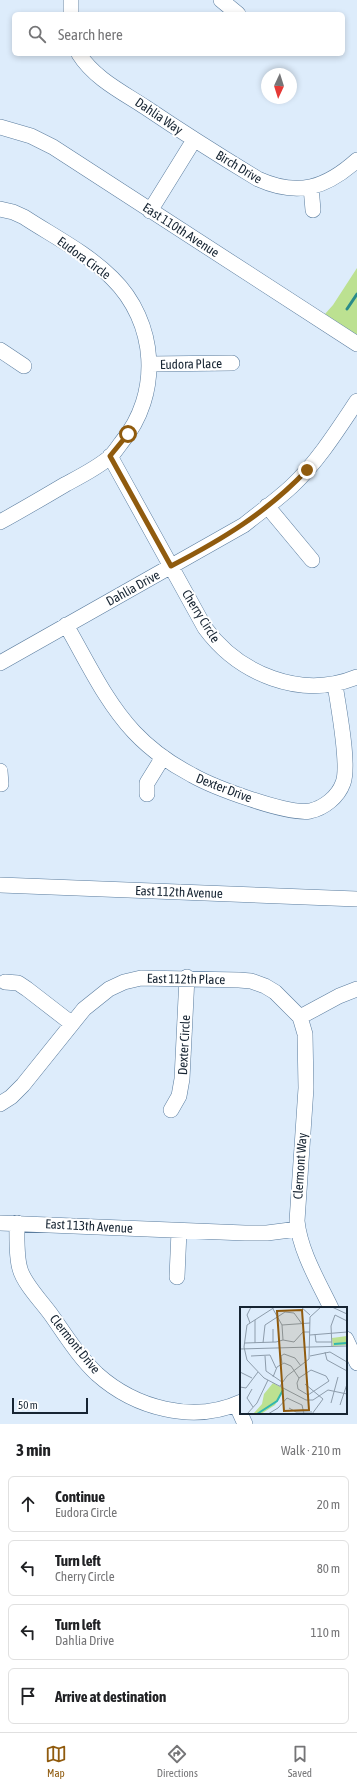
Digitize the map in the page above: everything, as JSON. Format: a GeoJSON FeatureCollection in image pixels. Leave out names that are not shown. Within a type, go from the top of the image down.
{"type":"FeatureCollection","features":[{"type":"Feature","properties":{"kind":"street"},"geometry":{"type":"LineString","coordinates":[[71,0],[71,12]]}},
{"type":"Feature","properties":{"kind":"street"},"geometry":{"type":"LineString","coordinates":[[221,0],[236,12]]}},
{"type":"Feature","properties":{"kind":"street","name":"Dahlia Way"},"geometry":{"type":"LineString","coordinates":[[81,56],[88,66],[109,83],[194,140],[150,211]]}},
{"type":"Feature","properties":{"kind":"street","name":"East 110th Avenue"},"geometry":{"type":"LineString","coordinates":[[0,128],[31,136],[53,147],[357,344]]}},
{"type":"Feature","properties":{"kind":"street","name":"Birch Drive"},"geometry":{"type":"LineString","coordinates":[[194,140],[258,179],[269,184],[287,188],[311,187],[331,180],[357,160]]}},
{"type":"Feature","properties":{"kind":"street"},"geometry":{"type":"LineString","coordinates":[[311,187],[314,210]]}},
{"type":"Feature","properties":{"kind":"street","name":"Eudora Circle"},"geometry":{"type":"LineString","coordinates":[[0,209],[13,212],[24,217],[88,259],[113,279],[130,300],[141,323],[148,349],[150,364],[147,391],[139,416],[128,434],[110,456],[87,472],[0,522]]}},
{"type":"Feature","properties":{"kind":"street"},"geometry":{"type":"LineString","coordinates":[[0,350],[24,366]]}},
{"type":"Feature","properties":{"kind":"street","name":"Eudora Place"},"geometry":{"type":"LineString","coordinates":[[150,364],[232,363]]}},
{"type":"Feature","properties":{"kind":"street","name":"Dahlia Drive"},"geometry":{"type":"LineString","coordinates":[[0,663],[171,566],[226,537],[244,525],[283,494],[307,470],[331,440],[351,423],[357,401]]}},
{"type":"Feature","properties":{"kind":"street","name":"Cherry Circle"},"geometry":{"type":"LineString","coordinates":[[110,456],[205,628],[221,648],[254,671],[279,682],[310,685],[335,684],[357,677]]}},
{"type":"Feature","properties":{"kind":"street"},"geometry":{"type":"LineString","coordinates":[[267,506],[312,560]]}},
{"type":"Feature","properties":{"kind":"street","name":"Dexter Drive"},"geometry":{"type":"LineString","coordinates":[[66,625],[102,689],[116,709],[134,732],[164,757],[191,775],[224,790],[293,810],[302,811],[317,809],[325,804],[337,795],[345,776],[335,684]]}},
{"type":"Feature","properties":{"kind":"street"},"geometry":{"type":"LineString","coordinates":[[147,794],[147,782],[164,757]]}},
{"type":"Feature","properties":{"kind":"street","name":"East 112th Avenue"},"geometry":{"type":"LineString","coordinates":[[0,885],[357,899]]}},
{"type":"Feature","properties":{"kind":"street","name":"East 112th Place"},"geometry":{"type":"LineString","coordinates":[[0,1104],[11,1098],[23,1085],[71,1023],[84,1009],[102,993],[124,982],[141,978],[239,980],[265,986],[275,992],[300,1017]]}},
{"type":"Feature","properties":{"kind":"street","name":"Dexter Circle"},"geometry":{"type":"LineString","coordinates":[[171,1110],[179,1096],[182,1079],[187,978]]}},
{"type":"Feature","properties":{"kind":"street"},"geometry":{"type":"LineString","coordinates":[[5,982],[18,984],[27,989],[71,1023]]}},
{"type":"Feature","properties":{"kind":"street"},"geometry":{"type":"LineString","coordinates":[[300,1017],[339,996],[357,989]]}},
{"type":"Feature","properties":{"kind":"street","name":"Clermont Way"},"geometry":{"type":"LineString","coordinates":[[300,1017],[304,1034],[306,1067],[297,1206],[298,1229],[313,1270],[331,1307]]}},
{"type":"Feature","properties":{"kind":"street","name":"East 113th Avenue"},"geometry":{"type":"LineString","coordinates":[[0,1223],[179,1231],[267,1233],[298,1229]]}},
{"type":"Feature","properties":{"kind":"street","name":"Clermont Drive"},"geometry":{"type":"LineString","coordinates":[[17,1223],[20,1269],[23,1275],[79,1354],[107,1383],[143,1403],[176,1411],[194,1412],[215,1410],[239,1403]]}},
{"type":"Feature","properties":{"kind":"street"},"geometry":{"type":"LineString","coordinates":[[177,1277],[179,1231]]}},
{"type":"Feature","properties":{"kind":"street","name":"Clermont Drive"},"geometry":{"type":"LineString","coordinates":[[242,1414],[245,1424]]}},
{"type":"Feature","properties":{"kind":"green space"},"geometry":{"type":"Polygon","coordinates":[[[357,268],[357,335],[325,314],[333,305],[357,268]]]}},
{"type":"Feature","properties":{"kind":"waterway"},"geometry":{"type":"LineString","coordinates":[[347,309],[357,294]]}},
{"type":"Feature","properties":{"kind":"route"},"geometry":{"type":"LineString","coordinates":[[128,434],[110,456],[171,566],[226,537],[244,525],[279,498],[307,470]]}}]}
